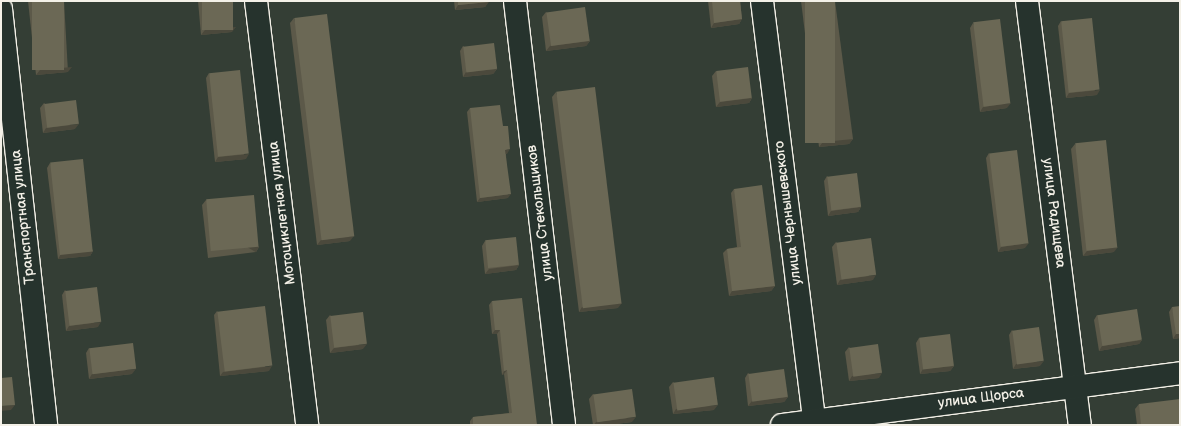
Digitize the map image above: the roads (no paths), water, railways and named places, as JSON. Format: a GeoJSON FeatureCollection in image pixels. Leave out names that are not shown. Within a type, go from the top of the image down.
{"type":"FeatureCollection","features":[{"type":"Feature","properties":{"kind":"street","name":"Мотоциклетная улица"},"geometry":{"type":"LineString","coordinates":[[256,1],[307,425]]}},
{"type":"Feature","properties":{"kind":"street","name":"улица Стекольщиков"},"geometry":{"type":"LineString","coordinates":[[515,1],[564,425]]}},
{"type":"Feature","properties":{"kind":"street","name":"улица Чернышевского"},"geometry":{"type":"LineString","coordinates":[[762,1],[814,422]]}},
{"type":"Feature","properties":{"kind":"street","name":"улица Радищева"},"geometry":{"type":"LineString","coordinates":[[1027,1],[1080,425]]}},
{"type":"Feature","properties":{"kind":"street","name":"Транспортная улица"},"geometry":{"type":"LineString","coordinates":[[1,9],[46,425]]}},
{"type":"Feature","properties":{"kind":"street","name":"улица Щорса"},"geometry":{"type":"LineString","coordinates":[[782,425],[814,422],[1180,372]]}}]}
